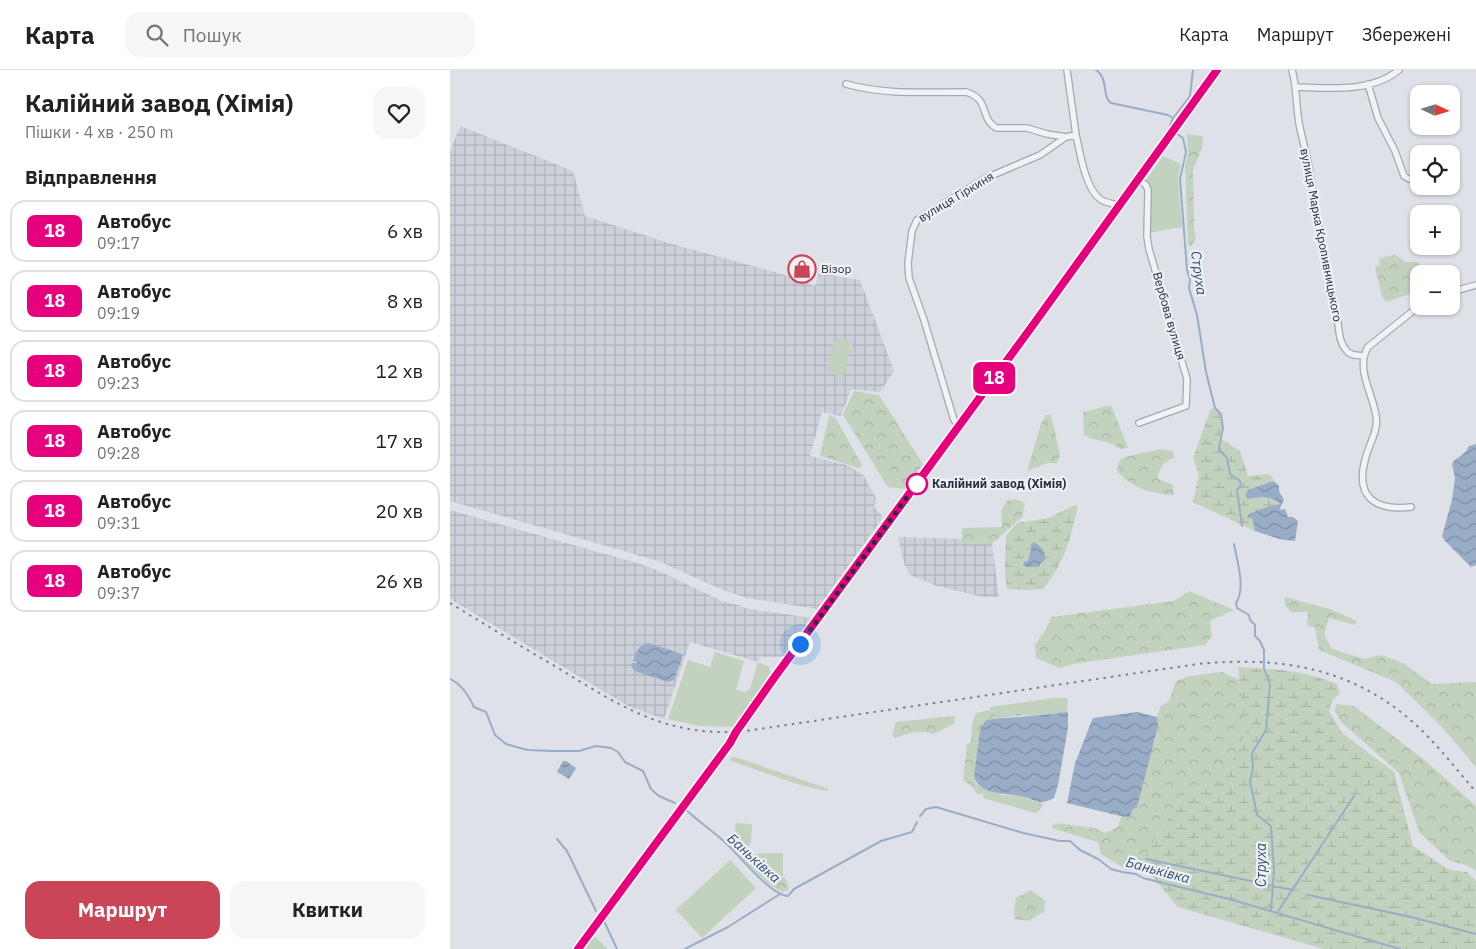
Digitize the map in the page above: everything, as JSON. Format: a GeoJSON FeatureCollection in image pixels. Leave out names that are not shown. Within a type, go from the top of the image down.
{"type":"FeatureCollection","features":[{"type":"Feature","properties":{"kind":"street"},"geometry":{"type":"LineString","coordinates":[[1067,70],[1076,135],[1083,166],[1095,194],[1099,198],[1119,206]]}},
{"type":"Feature","properties":{"kind":"street"},"geometry":{"type":"LineString","coordinates":[[578,949],[724,751],[778,672],[1174,132],[1217,70]]}},
{"type":"Feature","properties":{"kind":"street","name":"вулиця Марка Кропивницького"},"geometry":{"type":"LineString","coordinates":[[1292,70],[1297,87],[1297,107],[1325,270],[1338,321],[1339,335],[1346,351],[1350,355],[1363,356]]}},
{"type":"Feature","properties":{"kind":"street"},"geometry":{"type":"LineString","coordinates":[[1297,87],[1344,88],[1368,84],[1399,70]]}},
{"type":"Feature","properties":{"kind":"street"},"geometry":{"type":"LineString","coordinates":[[846,84],[871,89],[900,91],[966,92],[979,99],[987,119],[996,128],[1027,128],[1066,137]]}},
{"type":"Feature","properties":{"kind":"street"},"geometry":{"type":"LineString","coordinates":[[1368,84],[1378,118],[1395,151],[1404,176],[1410,179]]}},
{"type":"Feature","properties":{"kind":"street","name":"вулиця Гіркиня"},"geometry":{"type":"LineString","coordinates":[[959,426],[954,420],[924,320],[909,278],[908,263],[914,224],[917,220],[986,178],[1040,155],[1066,137],[1076,135]]}},
{"type":"Feature","properties":{"kind":"street","name":"Вербова вулиця"},"geometry":{"type":"LineString","coordinates":[[1139,180],[1148,190],[1147,236],[1149,249],[1187,379],[1186,406],[1139,423]]}},
{"type":"Feature","properties":{"kind":"street"},"geometry":{"type":"LineString","coordinates":[[1460,289],[1476,285]]}},
{"type":"Feature","properties":{"kind":"street"},"geometry":{"type":"LineString","coordinates":[[1410,313],[1368,347],[1363,356],[1366,384],[1376,416],[1376,425],[1364,461],[1362,475],[1364,489],[1374,502],[1395,509],[1411,507]]}},
{"type":"Feature","properties":{"kind":"shaded area"},"geometry":{"type":"Polygon","coordinates":[[[460,126],[573,171],[585,216],[672,244],[775,272],[815,286],[819,273],[860,280],[894,371],[880,392],[851,389],[841,416],[822,412],[810,456],[850,466],[864,476],[876,498],[874,507],[882,516],[882,519],[817,609],[747,598],[723,590],[658,561],[450,501],[450,152],[460,126]]]}},
{"type":"Feature","properties":{"kind":"shaded area"},"geometry":{"type":"Polygon","coordinates":[[[450,510],[637,563],[657,570],[722,601],[749,609],[812,618],[782,657],[760,657],[758,662],[690,642],[664,719],[628,706],[450,599],[450,510]]]}},
{"type":"Feature","properties":{"kind":"shaded area"},"geometry":{"type":"Polygon","coordinates":[[[898,537],[962,539],[963,543],[992,544],[999,597],[983,597],[937,586],[914,577],[909,574],[904,563],[898,537]]]}},
{"type":"Feature","properties":{"kind":"green space"},"geometry":{"type":"Polygon","coordinates":[[[1187,134],[1203,136],[1202,148],[1193,169],[1196,240],[1190,246],[1188,244],[1185,167],[1188,153],[1187,134]]]}},
{"type":"Feature","properties":{"kind":"green space"},"geometry":{"type":"Polygon","coordinates":[[[1163,156],[1181,164],[1178,178],[1182,227],[1149,233],[1146,180],[1163,156]]]}},
{"type":"Feature","properties":{"kind":"green space"},"geometry":{"type":"Polygon","coordinates":[[[1395,254],[1405,262],[1418,262],[1420,265],[1410,265],[1410,294],[1386,302],[1382,296],[1375,267],[1380,265],[1379,259],[1395,254]]]}},
{"type":"Feature","properties":{"kind":"green space"},"geometry":{"type":"Polygon","coordinates":[[[837,338],[852,342],[843,376],[840,377],[826,371],[834,342],[837,338]]]}},
{"type":"Feature","properties":{"kind":"green space"},"geometry":{"type":"Polygon","coordinates":[[[854,391],[879,395],[923,464],[905,489],[888,487],[843,415],[854,391]]]}},
{"type":"Feature","properties":{"kind":"green space"},"geometry":{"type":"Polygon","coordinates":[[[1111,405],[1128,448],[1120,449],[1084,435],[1083,412],[1111,405]]]}},
{"type":"Feature","properties":{"kind":"green space"},"geometry":{"type":"Polygon","coordinates":[[[1215,408],[1222,422],[1221,439],[1240,451],[1248,476],[1270,474],[1275,482],[1257,487],[1256,496],[1275,500],[1280,504],[1249,514],[1255,531],[1193,502],[1199,474],[1193,458],[1211,409],[1215,408]]]}},
{"type":"Feature","properties":{"kind":"green space"},"geometry":{"type":"Polygon","coordinates":[[[829,415],[835,417],[862,465],[859,468],[820,456],[829,415]]]}},
{"type":"Feature","properties":{"kind":"green space"},"geometry":{"type":"Polygon","coordinates":[[[1046,415],[1051,415],[1060,455],[1057,463],[1047,463],[1027,471],[1041,424],[1046,415]]]}},
{"type":"Feature","properties":{"kind":"green space"},"geometry":{"type":"Polygon","coordinates":[[[1160,449],[1173,451],[1174,458],[1162,466],[1158,479],[1173,485],[1174,495],[1142,489],[1129,482],[1117,471],[1119,461],[1125,457],[1160,449]]]}},
{"type":"Feature","properties":{"kind":"green space"},"geometry":{"type":"Polygon","coordinates":[[[1015,499],[1025,503],[1022,517],[992,544],[962,543],[962,528],[1002,527],[1001,510],[1008,500],[1015,499]]]}},
{"type":"Feature","properties":{"kind":"green space"},"geometry":{"type":"Polygon","coordinates":[[[1078,505],[1070,539],[1062,559],[1043,589],[1007,589],[1005,573],[1006,536],[1017,523],[1049,518],[1078,505]]]}},
{"type":"Feature","properties":{"kind":"green space"},"geometry":{"type":"Polygon","coordinates":[[[1189,591],[1234,610],[1210,621],[1212,636],[1205,645],[1078,663],[1059,668],[1036,658],[1035,645],[1047,628],[1051,617],[1174,601],[1189,591]]]}},
{"type":"Feature","properties":{"kind":"green space"},"geometry":{"type":"Polygon","coordinates":[[[1285,597],[1330,609],[1357,621],[1355,625],[1329,618],[1324,635],[1332,649],[1364,659],[1381,655],[1403,663],[1432,684],[1476,682],[1476,767],[1442,727],[1396,682],[1319,650],[1315,627],[1307,626],[1308,612],[1291,612],[1285,605],[1285,597]]]}},
{"type":"Feature","properties":{"kind":"green space"},"geometry":{"type":"Polygon","coordinates":[[[715,652],[744,661],[736,690],[745,692],[750,689],[758,662],[769,667],[771,676],[735,727],[699,726],[668,719],[688,660],[710,667],[715,652]]]}},
{"type":"Feature","properties":{"kind":"green space"},"geometry":{"type":"Polygon","coordinates":[[[1238,667],[1301,673],[1337,684],[1340,693],[1332,701],[1329,711],[1342,733],[1394,772],[1413,846],[1450,870],[1467,872],[1476,881],[1476,949],[1324,949],[1178,907],[1141,863],[1188,789],[1220,783],[1246,734],[1238,667]]]}},
{"type":"Feature","properties":{"kind":"green space"},"geometry":{"type":"Polygon","coordinates":[[[1222,672],[1240,680],[1246,734],[1220,783],[1188,789],[1138,869],[1127,870],[1101,854],[1098,842],[1051,828],[1055,823],[1095,828],[1105,833],[1118,827],[1121,817],[1124,817],[1132,810],[1141,791],[1143,776],[1156,738],[1157,717],[1161,706],[1169,701],[1176,681],[1190,676],[1222,672]]]}},
{"type":"Feature","properties":{"kind":"green space"},"geometry":{"type":"Polygon","coordinates":[[[1054,698],[1068,698],[1067,712],[1037,717],[1027,715],[1028,710],[1007,708],[1007,717],[996,719],[995,712],[990,710],[990,707],[1054,698]]]}},
{"type":"Feature","properties":{"kind":"green space"},"geometry":{"type":"Polygon","coordinates":[[[1336,704],[1354,706],[1427,762],[1476,806],[1476,871],[1469,866],[1449,860],[1419,832],[1399,773],[1341,722],[1335,712],[1336,704]]]}},
{"type":"Feature","properties":{"kind":"green space"},"geometry":{"type":"Polygon","coordinates":[[[1021,706],[1028,710],[1027,715],[1007,717],[1007,708],[1021,706]]]}},
{"type":"Feature","properties":{"kind":"green space"},"geometry":{"type":"Polygon","coordinates":[[[990,710],[995,712],[996,719],[986,720],[980,730],[974,777],[976,784],[984,789],[984,793],[977,794],[972,786],[963,780],[967,744],[971,742],[972,724],[976,713],[990,710]]]}},
{"type":"Feature","properties":{"kind":"green space"},"geometry":{"type":"Polygon","coordinates":[[[955,716],[954,724],[933,734],[914,732],[895,738],[892,734],[896,722],[955,716]]]}},
{"type":"Feature","properties":{"kind":"green space"},"geometry":{"type":"Polygon","coordinates":[[[732,757],[829,789],[826,791],[797,784],[731,761],[732,757]]]}},
{"type":"Feature","properties":{"kind":"green space"},"geometry":{"type":"Polygon","coordinates":[[[984,789],[1003,795],[1021,796],[1035,802],[1041,802],[1043,805],[1035,813],[983,798],[984,789]]]}},
{"type":"Feature","properties":{"kind":"green space"},"geometry":{"type":"Polygon","coordinates":[[[736,823],[752,824],[749,854],[783,853],[783,876],[769,878],[758,862],[747,859],[744,861],[733,847],[736,823]]]}},
{"type":"Feature","properties":{"kind":"green space"},"geometry":{"type":"Polygon","coordinates":[[[747,859],[761,864],[762,870],[769,877],[784,877],[789,890],[782,892],[766,882],[744,861],[747,859]]]}},
{"type":"Feature","properties":{"kind":"green space"},"geometry":{"type":"Polygon","coordinates":[[[730,860],[756,888],[702,938],[676,910],[730,860]]]}},
{"type":"Feature","properties":{"kind":"green space"},"geometry":{"type":"Polygon","coordinates":[[[1031,890],[1045,901],[1044,912],[1028,921],[1015,919],[1016,898],[1031,890]]]}},
{"type":"Feature","properties":{"kind":"green space"},"geometry":{"type":"Polygon","coordinates":[[[594,936],[608,949],[585,949],[594,936]]]}},
{"type":"Feature","properties":{"kind":"water"},"geometry":{"type":"Polygon","coordinates":[[[1476,444],[1476,565],[1471,567],[1442,536],[1452,500],[1455,478],[1452,464],[1469,446],[1476,444]]]}},
{"type":"Feature","properties":{"kind":"water"},"geometry":{"type":"Polygon","coordinates":[[[1275,482],[1279,486],[1279,491],[1284,500],[1280,508],[1281,510],[1285,509],[1288,517],[1293,517],[1298,521],[1295,541],[1279,539],[1255,531],[1252,518],[1247,518],[1249,514],[1280,504],[1269,498],[1256,497],[1248,499],[1245,496],[1248,490],[1275,482]]]}},
{"type":"Feature","properties":{"kind":"water"},"geometry":{"type":"Polygon","coordinates":[[[1033,542],[1045,554],[1045,560],[1039,567],[1027,567],[1023,565],[1025,561],[1028,561],[1033,542]]]}},
{"type":"Feature","properties":{"kind":"water"},"geometry":{"type":"Polygon","coordinates":[[[649,643],[682,654],[674,680],[668,682],[634,671],[631,665],[632,663],[637,663],[637,661],[633,661],[637,652],[640,647],[649,643]]]}},
{"type":"Feature","properties":{"kind":"water"},"geometry":{"type":"Polygon","coordinates":[[[1067,712],[1068,728],[1054,798],[1039,802],[1025,797],[993,792],[981,787],[977,783],[974,777],[980,729],[986,720],[1067,712]]]}},
{"type":"Feature","properties":{"kind":"water"},"geometry":{"type":"Polygon","coordinates":[[[1137,712],[1157,717],[1158,727],[1137,807],[1132,810],[1130,816],[1124,817],[1067,803],[1075,763],[1093,718],[1137,712]]]}},
{"type":"Feature","properties":{"kind":"water"},"geometry":{"type":"Polygon","coordinates":[[[563,761],[576,768],[569,779],[557,772],[563,761]]]}},
{"type":"Feature","properties":{"kind":"waterway","name":"Струха"},"geometry":{"type":"LineString","coordinates":[[1096,70],[1102,76],[1106,96],[1111,103],[1168,115],[1173,118],[1170,129]]}},
{"type":"Feature","properties":{"kind":"waterway"},"geometry":{"type":"LineString","coordinates":[[1174,117],[1190,96],[1193,70]]}},
{"type":"Feature","properties":{"kind":"waterway","name":"Струха"},"geometry":{"type":"LineString","coordinates":[[1174,132],[1183,138],[1186,152],[1180,179],[1187,270],[1190,279],[1189,288],[1197,315],[1206,372],[1215,408],[1221,414],[1223,428],[1219,448],[1227,458],[1230,474],[1240,481],[1241,486],[1237,490],[1242,526]]}},
{"type":"Feature","properties":{"kind":"waterway","name":"Струха"},"geometry":{"type":"LineString","coordinates":[[1234,544],[1241,582],[1239,597],[1236,603],[1237,608],[1249,615],[1250,620],[1255,625],[1255,636],[1260,641],[1264,650],[1264,669],[1270,684],[1266,730],[1252,753],[1253,768],[1250,781],[1257,815],[1271,826],[1274,871],[1271,911]]}},
{"type":"Feature","properties":{"kind":"waterway","name":"Баньківка"},"geometry":{"type":"LineString","coordinates":[[450,679],[458,684],[474,707],[486,712],[495,735],[506,744],[528,750],[553,751],[579,751],[596,746],[611,748],[618,752],[625,762],[643,771],[651,789],[659,796],[675,803]]}},
{"type":"Feature","properties":{"kind":"waterway"},"geometry":{"type":"LineString","coordinates":[[1277,913],[1354,796]]}},
{"type":"Feature","properties":{"kind":"waterway","name":"Баньківка"},"geometry":{"type":"LineString","coordinates":[[920,816],[926,809],[936,807],[1023,833],[1060,841],[1070,841],[1080,850],[1098,859],[1111,869],[1229,899],[1400,949]]}},
{"type":"Feature","properties":{"kind":"waterway","name":"Баньківка"},"geometry":{"type":"LineString","coordinates":[[685,809],[725,842],[773,890],[788,896],[794,889],[881,841],[912,832],[917,822]]}},
{"type":"Feature","properties":{"kind":"waterway"},"geometry":{"type":"LineString","coordinates":[[557,839],[567,851],[596,911]]}},
{"type":"Feature","properties":{"kind":"waterway"},"geometry":{"type":"LineString","coordinates":[[1146,859],[1293,890]]}},
{"type":"Feature","properties":{"kind":"waterway"},"geometry":{"type":"LineString","coordinates":[[685,949],[728,927],[780,894]]}},
{"type":"Feature","properties":{"kind":"waterway"},"geometry":{"type":"LineString","coordinates":[[1308,895],[1411,917],[1476,934]]}},
{"type":"Feature","properties":{"kind":"waterway"},"geometry":{"type":"LineString","coordinates":[[604,921],[617,949]]}},
{"type":"Feature","properties":{"kind":"railway"},"geometry":{"type":"LineString","coordinates":[[450,603],[625,707],[646,717],[669,724],[692,730],[718,732],[746,731],[1198,664],[1228,662],[1286,664],[1340,678],[1366,689],[1391,705],[1415,724],[1439,748],[1476,792]]}},
{"type":"Feature","properties":{"kind":"bus line","name":"18"},"geometry":{"type":"LineString","coordinates":[[578,949],[730,743],[774,678],[1139,180],[1217,70]]}},
{"type":"Feature","properties":{"kind":"place","name":"Візор"},"geometry":{"type":"Point","coordinates":[802,269]}},
{"type":"Feature","properties":{"kind":"place","name":"Калійний завод (Хімія)"},"geometry":{"type":"Point","coordinates":[917,484]}},
{"type":"Feature","properties":{"kind":"route"},"geometry":{"type":"LineString","coordinates":[[800,644],[918,482],[917,484]]}}]}
